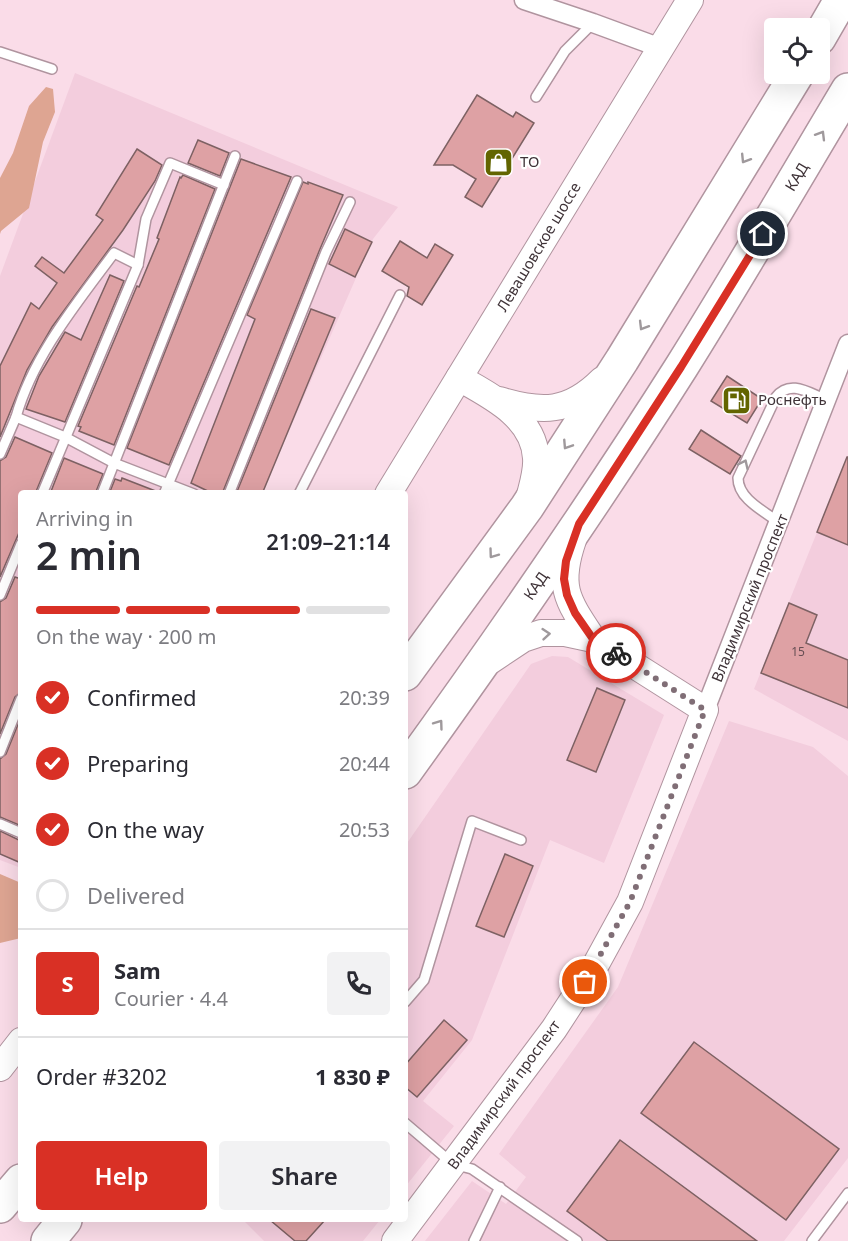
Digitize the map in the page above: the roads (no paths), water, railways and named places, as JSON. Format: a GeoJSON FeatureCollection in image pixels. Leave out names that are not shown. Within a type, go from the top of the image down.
{"type":"FeatureCollection","features":[{"type":"Feature","properties":{"kind":"highway"},"geometry":{"type":"LineString","coordinates":[[830,20],[842,0]]}},
{"type":"Feature","properties":{"kind":"highway"},"geometry":{"type":"LineString","coordinates":[[408,670],[527,507],[622,360],[791,84]]}},
{"type":"Feature","properties":{"kind":"highway","name":"КАД"},"geometry":{"type":"LineString","coordinates":[[408,768],[579,524],[687,358],[848,90]]}},
{"type":"Feature","properties":{"kind":"highway"},"geometry":{"type":"LineString","coordinates":[[0,1206],[18,1185]]}},
{"type":"Feature","properties":{"kind":"highway"},"geometry":{"type":"LineString","coordinates":[[48,1241],[63,1222]]}},
{"type":"Feature","properties":{"kind":"main road","name":"Левашовское шоссе"},"geometry":{"type":"LineString","coordinates":[[390,490],[690,0]]}},
{"type":"Feature","properties":{"kind":"main road"},"geometry":{"type":"LineString","coordinates":[[496,399],[540,409],[557,408],[589,393],[622,360]]}},
{"type":"Feature","properties":{"kind":"main road"},"geometry":{"type":"LineString","coordinates":[[459,378],[496,399],[517,416],[528,432],[535,446],[537,461],[527,507]]}},
{"type":"Feature","properties":{"kind":"main road"},"geometry":{"type":"LineString","coordinates":[[579,524],[566,561],[564,579],[567,595],[575,613],[593,639]]}},
{"type":"Feature","properties":{"kind":"main road"},"geometry":{"type":"LineString","coordinates":[[478,671],[515,644],[541,633],[565,633],[593,639],[705,710]]}},
{"type":"Feature","properties":{"kind":"main road","name":"Владимирский проспект"},"geometry":{"type":"LineString","coordinates":[[395,1241],[554,1029],[595,966],[630,902],[705,710]]}},
{"type":"Feature","properties":{"kind":"main road"},"geometry":{"type":"LineString","coordinates":[[0,1068],[18,1045]]}},
{"type":"Feature","properties":{"kind":"street"},"geometry":{"type":"LineString","coordinates":[[524,0],[661,48]]}},
{"type":"Feature","properties":{"kind":"street","name":"Владимирский проспект"},"geometry":{"type":"LineString","coordinates":[[705,710],[848,345]]}},
{"type":"Feature","properties":{"kind":"lane"},"geometry":{"type":"LineString","coordinates":[[536,97],[566,51],[593,23]]}},
{"type":"Feature","properties":{"kind":"lane"},"geometry":{"type":"LineString","coordinates":[[0,52],[52,69]]}},
{"type":"Feature","properties":{"kind":"lane"},"geometry":{"type":"LineString","coordinates":[[104,490],[235,156]]}},
{"type":"Feature","properties":{"kind":"lane"},"geometry":{"type":"LineString","coordinates":[[44,490],[138,265],[146,219],[170,163],[224,185]]}},
{"type":"Feature","properties":{"kind":"lane"},"geometry":{"type":"LineString","coordinates":[[165,490],[297,181]]}},
{"type":"Feature","properties":{"kind":"lane"},"geometry":{"type":"LineString","coordinates":[[231,490],[326,252],[350,202]]}},
{"type":"Feature","properties":{"kind":"lane"},"geometry":{"type":"LineString","coordinates":[[0,454],[16,417],[23,393],[48,347],[80,298],[114,253],[138,265]]}},
{"type":"Feature","properties":{"kind":"lane"},"geometry":{"type":"LineString","coordinates":[[301,490],[400,295]]}},
{"type":"Feature","properties":{"kind":"lane"},"geometry":{"type":"LineString","coordinates":[[780,523],[746,498],[738,485],[738,478],[781,391],[788,387],[796,388],[827,400]]}},
{"type":"Feature","properties":{"kind":"lane"},"geometry":{"type":"LineString","coordinates":[[16,417],[65,437],[114,463],[185,490]]}},
{"type":"Feature","properties":{"kind":"lane"},"geometry":{"type":"LineString","coordinates":[[0,595],[18,551]]}},
{"type":"Feature","properties":{"kind":"lane"},"geometry":{"type":"LineString","coordinates":[[0,752],[18,707]]}},
{"type":"Feature","properties":{"kind":"lane"},"geometry":{"type":"LineString","coordinates":[[408,998],[423,980],[472,821],[521,840]]}},
{"type":"Feature","properties":{"kind":"lane"},"geometry":{"type":"LineString","coordinates":[[0,824],[18,832]]}},
{"type":"Feature","properties":{"kind":"lane"},"geometry":{"type":"LineString","coordinates":[[408,1126],[453,1164],[472,1169],[577,1241]]}},
{"type":"Feature","properties":{"kind":"lane"},"geometry":{"type":"LineString","coordinates":[[474,1241],[500,1187]]}},
{"type":"Feature","properties":{"kind":"lane"},"geometry":{"type":"LineString","coordinates":[[812,1241],[848,1193]]}},
{"type":"Feature","properties":{"kind":"place","name":"ТО"},"geometry":{"type":"Point","coordinates":[499,162]}},
{"type":"Feature","properties":{"kind":"place","name":"Роснефть"},"geometry":{"type":"Point","coordinates":[737,400]}}]}
